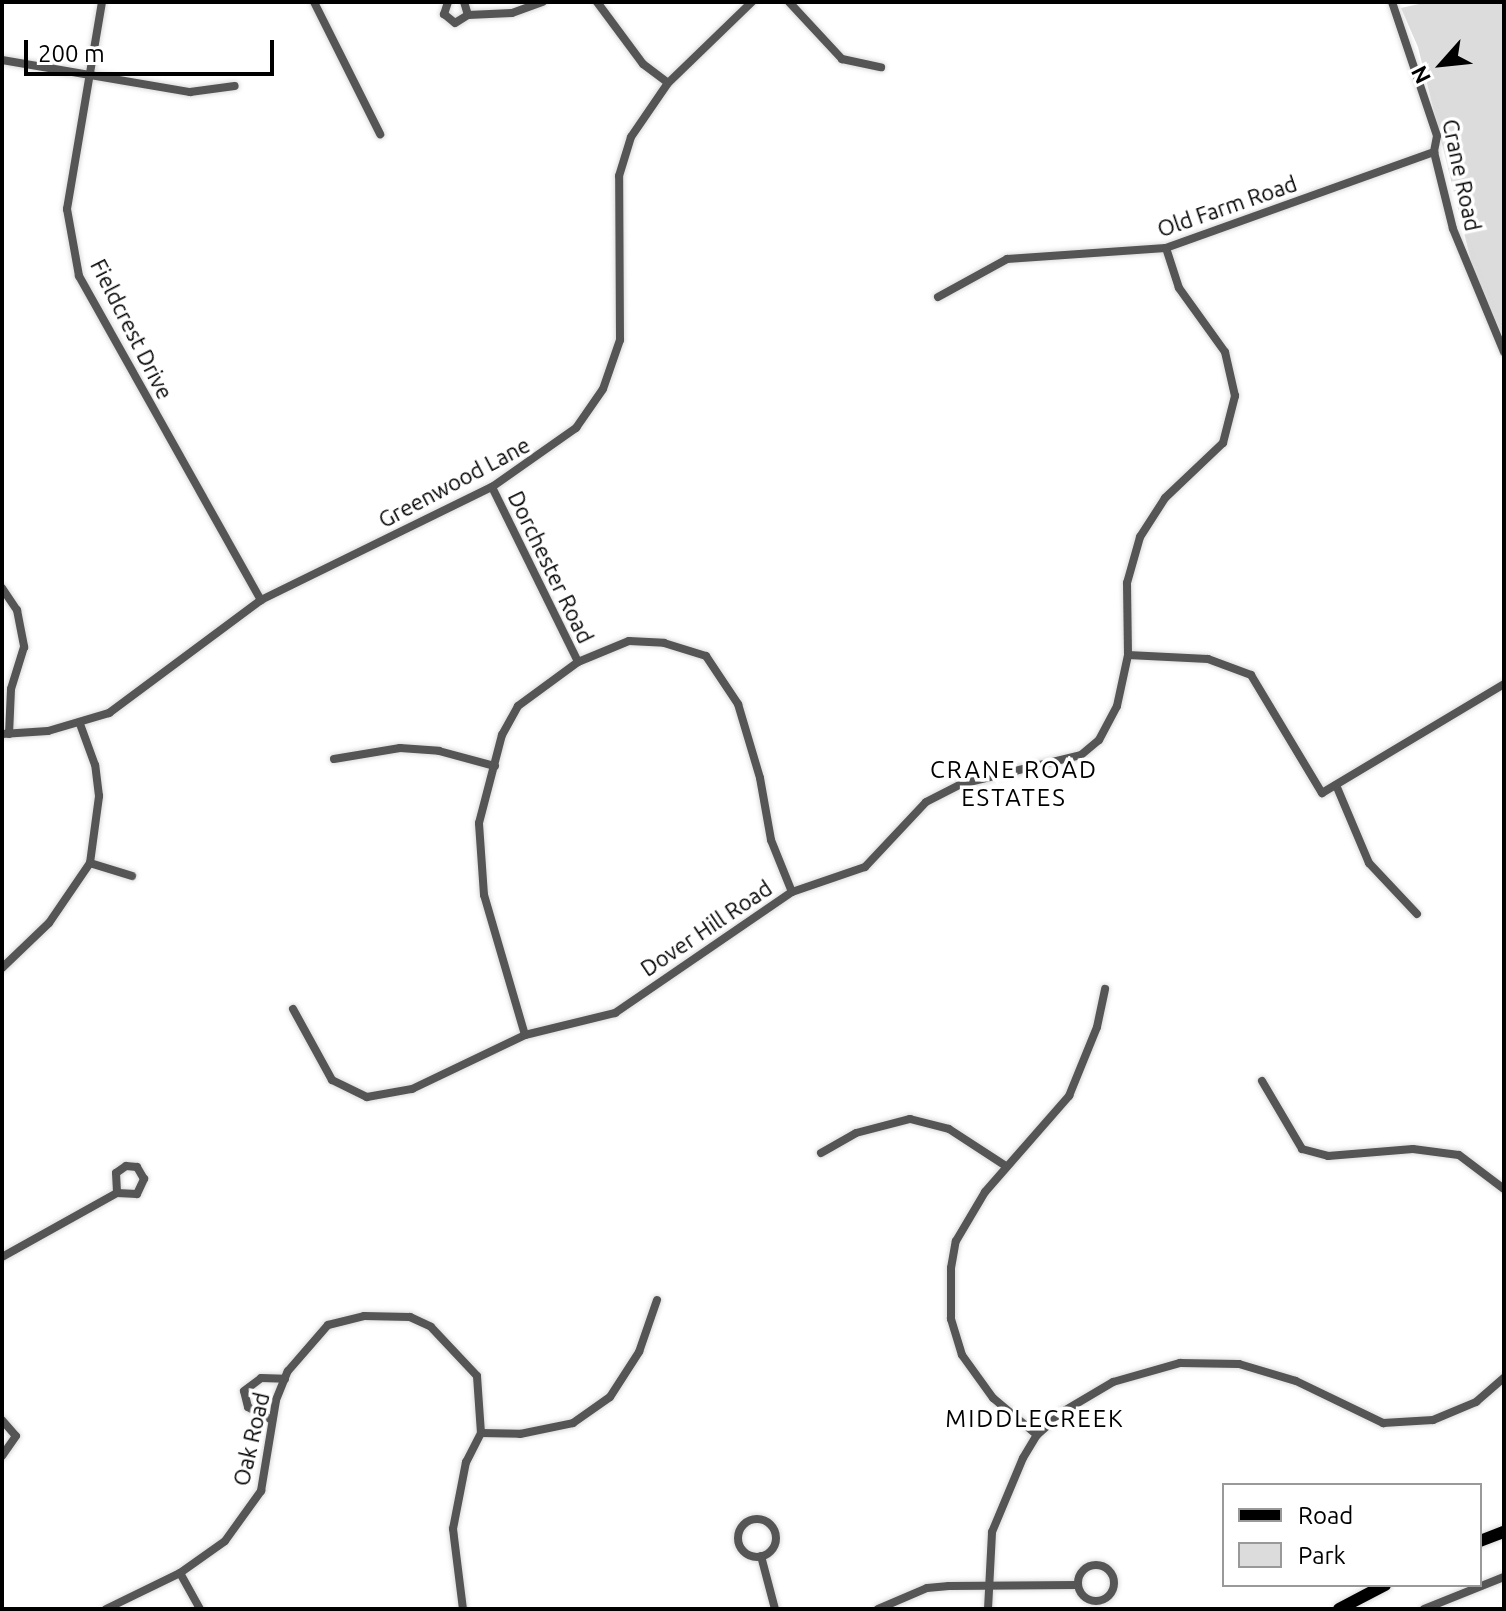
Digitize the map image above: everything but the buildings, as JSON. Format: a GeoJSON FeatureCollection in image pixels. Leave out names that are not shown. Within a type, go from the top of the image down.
{"type":"FeatureCollection","features":[{"type":"Feature","properties":{"kind":"main road"},"geometry":{"type":"LineString","coordinates":[[1482,1540],[1504,1532]]}},
{"type":"Feature","properties":{"kind":"main road"},"geometry":{"type":"LineString","coordinates":[[1339,1609],[1355,1605],[1382,1587]]}},
{"type":"Feature","properties":{"kind":"street","name":"Fieldcrest Drive"},"geometry":{"type":"LineString","coordinates":[[102,2],[67,209],[79,276],[261,600]]}},
{"type":"Feature","properties":{"kind":"street"},"geometry":{"type":"LineString","coordinates":[[314,2],[380,134]]}},
{"type":"Feature","properties":{"kind":"street"},"geometry":{"type":"LineString","coordinates":[[448,2],[444,11],[448,20],[459,23],[468,15],[512,13],[543,2]]}},
{"type":"Feature","properties":{"kind":"street"},"geometry":{"type":"LineString","coordinates":[[464,2],[468,15]]}},
{"type":"Feature","properties":{"kind":"street"},"geometry":{"type":"LineString","coordinates":[[597,2],[643,64],[668,83]]}},
{"type":"Feature","properties":{"kind":"street","name":"Greenwood Lane"},"geometry":{"type":"LineString","coordinates":[[6,734],[80,724],[146,689],[261,600],[492,487],[576,428],[603,389],[620,340],[623,272],[619,176],[646,108],[752,2]]}},
{"type":"Feature","properties":{"kind":"street"},"geometry":{"type":"LineString","coordinates":[[789,2],[842,59],[881,67]]}},
{"type":"Feature","properties":{"kind":"street","name":"Crane Road"},"geometry":{"type":"LineString","coordinates":[[1392,2],[1437,136],[1434,152],[1453,229],[1504,352]]}},
{"type":"Feature","properties":{"kind":"street"},"geometry":{"type":"LineString","coordinates":[[2,60],[190,92],[235,86]]}},
{"type":"Feature","properties":{"kind":"street","name":"Old Farm Road"},"geometry":{"type":"LineString","coordinates":[[938,297],[1007,259],[1166,248],[1434,152]]}},
{"type":"Feature","properties":{"kind":"street","name":"Dover Hill Road"},"geometry":{"type":"LineString","coordinates":[[293,1009],[332,1080],[367,1097],[428,1081],[525,1035],[615,1013],[792,892],[865,867],[926,802],[961,784],[1081,755],[1110,723],[1128,655],[1127,583],[1140,537],[1165,498],[1223,443],[1235,396],[1225,352],[1179,288],[1166,248]]}},
{"type":"Feature","properties":{"kind":"street","name":"Dorchester Road"},"geometry":{"type":"LineString","coordinates":[[492,487],[578,662]]}},
{"type":"Feature","properties":{"kind":"street"},"geometry":{"type":"LineString","coordinates":[[2,588],[17,610],[24,647],[11,689],[6,734]]}},
{"type":"Feature","properties":{"kind":"street"},"geometry":{"type":"LineString","coordinates":[[525,1035],[479,864],[479,823],[502,735],[518,706],[578,662],[629,641],[664,643],[706,656],[738,704],[760,778],[771,840],[792,892]]}},
{"type":"Feature","properties":{"kind":"street"},"geometry":{"type":"LineString","coordinates":[[1128,655],[1208,659],[1251,675],[1323,793],[1504,684]]}},
{"type":"Feature","properties":{"kind":"street"},"geometry":{"type":"LineString","coordinates":[[2,968],[41,933],[90,863],[99,796],[95,765],[80,724]]}},
{"type":"Feature","properties":{"kind":"street"},"geometry":{"type":"LineString","coordinates":[[334,759],[400,748],[439,751],[474,764],[495,766]]}},
{"type":"Feature","properties":{"kind":"street"},"geometry":{"type":"LineString","coordinates":[[1336,785],[1369,863],[1417,914]]}},
{"type":"Feature","properties":{"kind":"street"},"geometry":{"type":"LineString","coordinates":[[90,863],[132,876]]}},
{"type":"Feature","properties":{"kind":"street"},"geometry":{"type":"LineString","coordinates":[[1037,1435],[972,1375],[951,1319],[956,1241],[1006,1166],[1049,1124],[1069,1096],[1097,1027],[1105,989]]}},
{"type":"Feature","properties":{"kind":"street"},"geometry":{"type":"LineString","coordinates":[[1262,1081],[1302,1149],[1328,1156],[1413,1149],[1459,1155],[1504,1189]]}},
{"type":"Feature","properties":{"kind":"street"},"geometry":{"type":"LineString","coordinates":[[821,1153],[856,1133],[910,1119],[949,1129],[1006,1166]]}},
{"type":"Feature","properties":{"kind":"street"},"geometry":{"type":"LineString","coordinates":[[2,1257],[117,1193]]}},
{"type":"Feature","properties":{"kind":"street"},"geometry":{"type":"LineString","coordinates":[[481,1433],[520,1434],[573,1423],[610,1397],[639,1352],[657,1300]]}},
{"type":"Feature","properties":{"kind":"street","name":"Oak Road"},"geometry":{"type":"LineString","coordinates":[[106,1609],[180,1573],[225,1541],[261,1491],[272,1420],[285,1379],[328,1325],[364,1316],[410,1317],[456,1349],[477,1376],[481,1433],[466,1462],[453,1529],[463,1609]]}},
{"type":"Feature","properties":{"kind":"street"},"geometry":{"type":"LineString","coordinates":[[988,1609],[985,1583],[998,1512],[1037,1435],[1101,1387],[1180,1363],[1239,1364],[1296,1381],[1383,1423],[1433,1420],[1476,1402],[1504,1378]]}},
{"type":"Feature","properties":{"kind":"street"},"geometry":{"type":"LineString","coordinates":[[272,1420],[248,1407],[244,1391],[261,1378],[285,1379]]}},
{"type":"Feature","properties":{"kind":"street"},"geometry":{"type":"LineString","coordinates":[[2,1420],[16,1436],[2,1456]]}},
{"type":"Feature","properties":{"kind":"street"},"geometry":{"type":"LineString","coordinates":[[755,1519],[767,1521],[775,1531],[772,1550],[761,1556],[746,1553],[739,1543],[740,1530],[755,1519]]}},
{"type":"Feature","properties":{"kind":"street"},"geometry":{"type":"LineString","coordinates":[[761,1556],[775,1609]]}},
{"type":"Feature","properties":{"kind":"street"},"geometry":{"type":"LineString","coordinates":[[1090,1566],[1102,1566],[1114,1579],[1109,1596],[1098,1602],[1082,1596],[1077,1585],[1090,1566]]}},
{"type":"Feature","properties":{"kind":"street"},"geometry":{"type":"LineString","coordinates":[[180,1573],[200,1609]]}},
{"type":"Feature","properties":{"kind":"street"},"geometry":{"type":"LineString","coordinates":[[1482,1586],[1504,1577]]}},
{"type":"Feature","properties":{"kind":"street"},"geometry":{"type":"LineString","coordinates":[[878,1609],[927,1588],[985,1583],[1077,1585]]}},
{"type":"Feature","properties":{"kind":"street"},"geometry":{"type":"LineString","coordinates":[[1424,1609],[1479,1587]]}},
{"type":"Feature","properties":{"kind":"green space"},"geometry":{"type":"Polygon","coordinates":[[[1428,2],[1504,2],[1504,339],[1474,273],[1418,47],[1401,8],[1428,2]]]}},
{"type":"Feature","properties":{"kind":"district","name":"CRANE ROAD ESTATES"},"geometry":{"type":"Point","coordinates":[1014,784]}},
{"type":"Feature","properties":{"kind":"district","name":"MIDDLECREEK"},"geometry":{"type":"Point","coordinates":[1035,1419]}}]}
